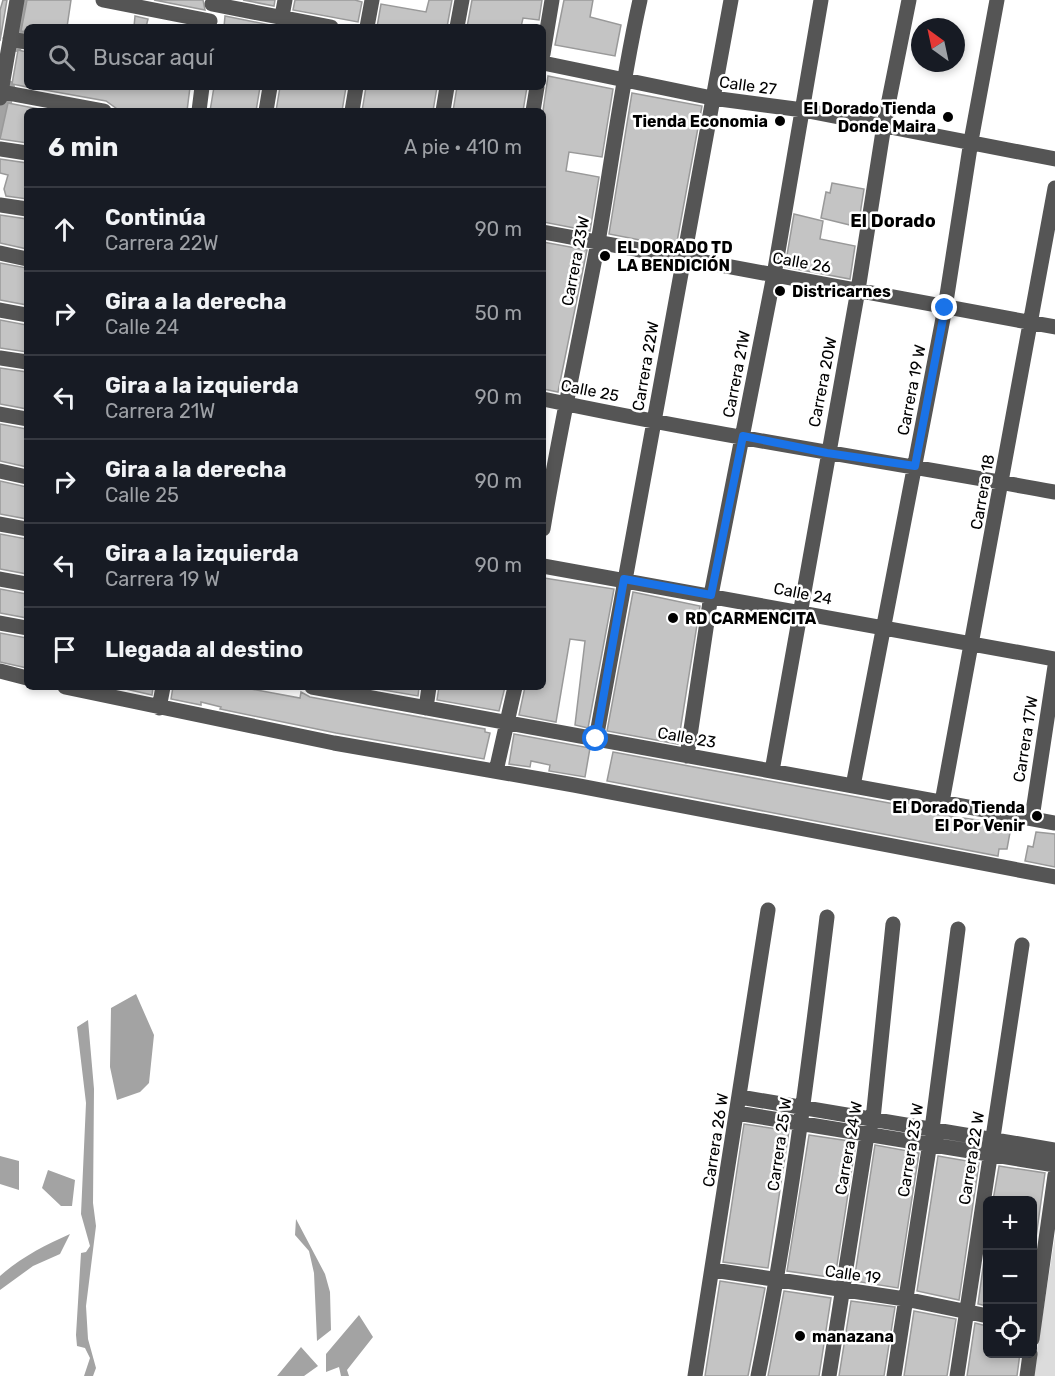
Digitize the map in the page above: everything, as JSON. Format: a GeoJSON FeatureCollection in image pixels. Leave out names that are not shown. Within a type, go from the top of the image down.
{"type":"FeatureCollection","features":[{"type":"Feature","properties":{"kind":"street"},"geometry":{"type":"LineString","coordinates":[[17,0],[1,95],[85,108]]}},
{"type":"Feature","properties":{"kind":"street"},"geometry":{"type":"LineString","coordinates":[[103,0],[209,24],[212,2],[281,22],[301,24]]}},
{"type":"Feature","properties":{"kind":"street"},"geometry":{"type":"LineString","coordinates":[[281,22],[285,0]]}},
{"type":"Feature","properties":{"kind":"street"},"geometry":{"type":"LineString","coordinates":[[368,24],[372,0]]}},
{"type":"Feature","properties":{"kind":"street"},"geometry":{"type":"LineString","coordinates":[[458,24],[462,0]]}},
{"type":"Feature","properties":{"kind":"street"},"geometry":{"type":"LineString","coordinates":[[546,36],[552,0]]}},
{"type":"Feature","properties":{"kind":"street","name":"Carrera 23W"},"geometry":{"type":"LineString","coordinates":[[546,511],[564,404],[598,242],[623,80],[640,0]]}},
{"type":"Feature","properties":{"kind":"street","name":"Carrera 22W"},"geometry":{"type":"LineString","coordinates":[[596,739],[731,0]]}},
{"type":"Feature","properties":{"kind":"street","name":"Carrera 21W"},"geometry":{"type":"LineString","coordinates":[[687,756],[711,595],[774,275],[821,0]]}},
{"type":"Feature","properties":{"kind":"street","name":"Carrera 20W"},"geometry":{"type":"LineString","coordinates":[[772,771],[827,453],[858,290],[884,125],[909,0]]}},
{"type":"Feature","properties":{"kind":"street","name":"Carrera 19 W"},"geometry":{"type":"LineString","coordinates":[[853,786],[945,308],[971,141],[997,0]]}},
{"type":"Feature","properties":{"kind":"street"},"geometry":{"type":"LineString","coordinates":[[10,39],[24,41]]}},
{"type":"Feature","properties":{"kind":"street","name":"Calle 27"},"geometry":{"type":"LineString","coordinates":[[546,64],[712,98],[803,110],[1055,159]]}},
{"type":"Feature","properties":{"kind":"street"},"geometry":{"type":"LineString","coordinates":[[199,108],[202,90]]}},
{"type":"Feature","properties":{"kind":"street"},"geometry":{"type":"LineString","coordinates":[[266,108],[270,90]]}},
{"type":"Feature","properties":{"kind":"street"},"geometry":{"type":"LineString","coordinates":[[352,108],[356,90]]}},
{"type":"Feature","properties":{"kind":"street"},"geometry":{"type":"LineString","coordinates":[[444,108],[446,90]]}},
{"type":"Feature","properties":{"kind":"street"},"geometry":{"type":"LineString","coordinates":[[534,108],[536,90]]}},
{"type":"Feature","properties":{"kind":"street"},"geometry":{"type":"LineString","coordinates":[[0,149],[24,153]]}},
{"type":"Feature","properties":{"kind":"street","name":"Carrera 18"},"geometry":{"type":"LineString","coordinates":[[942,802],[1055,188]]}},
{"type":"Feature","properties":{"kind":"street"},"geometry":{"type":"LineString","coordinates":[[0,205],[24,209]]}},
{"type":"Feature","properties":{"kind":"street","name":"Calle 26"},"geometry":{"type":"LineString","coordinates":[[546,233],[1055,327]]}},
{"type":"Feature","properties":{"kind":"street"},"geometry":{"type":"LineString","coordinates":[[0,254],[24,258]]}},
{"type":"Feature","properties":{"kind":"street"},"geometry":{"type":"LineString","coordinates":[[0,310],[24,314]]}},
{"type":"Feature","properties":{"kind":"street"},"geometry":{"type":"LineString","coordinates":[[0,358],[24,362]]}},
{"type":"Feature","properties":{"kind":"street","name":"Calle 25"},"geometry":{"type":"LineString","coordinates":[[546,400],[827,453],[915,466],[1055,492]]}},
{"type":"Feature","properties":{"kind":"street"},"geometry":{"type":"LineString","coordinates":[[0,414],[24,418]]}},
{"type":"Feature","properties":{"kind":"street"},"geometry":{"type":"LineString","coordinates":[[0,471],[24,476]]}},
{"type":"Feature","properties":{"kind":"street"},"geometry":{"type":"LineString","coordinates":[[0,524],[24,528]]}},
{"type":"Feature","properties":{"kind":"street","name":"Calle 24"},"geometry":{"type":"LineString","coordinates":[[546,566],[1055,659]]}},
{"type":"Feature","properties":{"kind":"street"},"geometry":{"type":"LineString","coordinates":[[0,579],[24,583]]}},
{"type":"Feature","properties":{"kind":"street"},"geometry":{"type":"LineString","coordinates":[[0,623],[24,627]]}},
{"type":"Feature","properties":{"kind":"street","name":"Carrera 17W"},"geometry":{"type":"LineString","coordinates":[[1032,818],[1055,666]]}},
{"type":"Feature","properties":{"kind":"street"},"geometry":{"type":"LineString","coordinates":[[0,671],[24,677]]}},
{"type":"Feature","properties":{"kind":"street"},"geometry":{"type":"LineString","coordinates":[[90,690],[107,692],[159,708],[334,743],[496,771],[1055,877]]}},
{"type":"Feature","properties":{"kind":"street"},"geometry":{"type":"LineString","coordinates":[[159,708],[162,690]]}},
{"type":"Feature","properties":{"kind":"street","name":"Calle 23"},"geometry":{"type":"LineString","coordinates":[[340,690],[426,708],[1055,823]]}},
{"type":"Feature","properties":{"kind":"street"},"geometry":{"type":"LineString","coordinates":[[426,708],[429,690]]}},
{"type":"Feature","properties":{"kind":"street"},"geometry":{"type":"LineString","coordinates":[[496,771],[514,690]]}},
{"type":"Feature","properties":{"kind":"street","name":"Carrera 26 W"},"geometry":{"type":"LineString","coordinates":[[695,1376],[768,910]]}},
{"type":"Feature","properties":{"kind":"street","name":"Carrera 25 W"},"geometry":{"type":"LineString","coordinates":[[758,1376],[778,1279],[803,1108],[827,917]]}},
{"type":"Feature","properties":{"kind":"street","name":"Carrera 24 W"},"geometry":{"type":"LineString","coordinates":[[829,1376],[867,1135],[873,1119],[893,924]]}},
{"type":"Feature","properties":{"kind":"street","name":"Carrera 23 W"},"geometry":{"type":"LineString","coordinates":[[894,1376],[930,1145],[958,929]]}},
{"type":"Feature","properties":{"kind":"street","name":"Carrera 22 W"},"geometry":{"type":"LineString","coordinates":[[957,1376],[1022,945]]}},
{"type":"Feature","properties":{"kind":"street"},"geometry":{"type":"LineString","coordinates":[[740,1097],[1055,1150]]}},
{"type":"Feature","properties":{"kind":"street"},"geometry":{"type":"LineString","coordinates":[[737,1113],[1055,1165]]}},
{"type":"Feature","properties":{"kind":"street"},"geometry":{"type":"LineString","coordinates":[[1037,1304],[1055,1175]]}},
{"type":"Feature","properties":{"kind":"street","name":"Calle 19"},"geometry":{"type":"LineString","coordinates":[[713,1270],[905,1299],[983,1315]]}},
{"type":"Feature","properties":{"kind":"street"},"geometry":{"type":"LineString","coordinates":[[1027,1376],[1029,1358]]}},
{"type":"Feature","properties":{"kind":"shaded area"},"geometry":{"type":"Polygon","coordinates":[[[136,994],[154,1035],[149,1083],[140,1092],[117,1100],[110,1067],[111,1008],[136,994]]]}},
{"type":"Feature","properties":{"kind":"shaded area"},"geometry":{"type":"Polygon","coordinates":[[[88,1020],[94,1089],[93,1203],[96,1226],[86,1306],[88,1339],[96,1368],[93,1376],[84,1376],[90,1358],[85,1348],[77,1346],[76,1335],[81,1253],[86,1252],[90,1246],[81,1214],[86,1103],[77,1027],[88,1020]]]}},
{"type":"Feature","properties":{"kind":"shaded area"},"geometry":{"type":"Polygon","coordinates":[[[0,1156],[19,1161],[19,1190],[0,1184],[0,1156]]]}},
{"type":"Feature","properties":{"kind":"shaded area"},"geometry":{"type":"Polygon","coordinates":[[[48,1170],[75,1180],[72,1206],[61,1206],[42,1188],[48,1170]]]}},
{"type":"Feature","properties":{"kind":"shaded area"},"geometry":{"type":"Polygon","coordinates":[[[296,1219],[325,1274],[330,1292],[331,1330],[317,1341],[314,1273],[309,1251],[295,1235],[296,1219]]]}},
{"type":"Feature","properties":{"kind":"shaded area"},"geometry":{"type":"Polygon","coordinates":[[[70,1234],[60,1254],[33,1266],[0,1290],[0,1276],[8,1269],[33,1252],[70,1234]]]}},
{"type":"Feature","properties":{"kind":"shaded area"},"geometry":{"type":"Polygon","coordinates":[[[1055,1236],[1055,1376],[1033,1376],[1055,1236]]]}},
{"type":"Feature","properties":{"kind":"shaded area"},"geometry":{"type":"Polygon","coordinates":[[[359,1315],[373,1337],[347,1370],[349,1376],[341,1376],[339,1367],[326,1372],[326,1354],[359,1315]]]}},
{"type":"Feature","properties":{"kind":"shaded area"},"geometry":{"type":"Polygon","coordinates":[[[301,1347],[318,1366],[304,1376],[277,1376],[301,1347]]]}},
{"type":"Feature","properties":{"kind":"building"},"geometry":{"type":"Polygon","coordinates":[[[3,0],[7,0],[0,41],[0,10],[3,0]]]}},
{"type":"Feature","properties":{"kind":"building"},"geometry":{"type":"Polygon","coordinates":[[[27,0],[71,0],[67,24],[24,24],[24,32],[21,31],[27,0]]]}},
{"type":"Feature","properties":{"kind":"building"},"geometry":{"type":"Polygon","coordinates":[[[154,0],[203,0],[205,10],[154,0]]]}},
{"type":"Feature","properties":{"kind":"building"},"geometry":{"type":"Polygon","coordinates":[[[243,0],[275,0],[274,6],[243,0]]]}},
{"type":"Feature","properties":{"kind":"building"},"geometry":{"type":"Polygon","coordinates":[[[295,0],[362,2],[358,22],[293,10],[295,0]]]}},
{"type":"Feature","properties":{"kind":"building"},"geometry":{"type":"Polygon","coordinates":[[[429,0],[452,0],[448,24],[378,24],[381,4],[426,12],[429,0]]]}},
{"type":"Feature","properties":{"kind":"building"},"geometry":{"type":"Polygon","coordinates":[[[472,0],[542,0],[539,20],[523,18],[522,24],[468,24],[472,0]]]}},
{"type":"Feature","properties":{"kind":"building"},"geometry":{"type":"Polygon","coordinates":[[[564,0],[593,0],[590,17],[621,25],[615,56],[555,45],[564,0]]]}},
{"type":"Feature","properties":{"kind":"building"},"geometry":{"type":"Polygon","coordinates":[[[135,16],[148,19],[147,24],[134,24],[135,16]]]}},
{"type":"Feature","properties":{"kind":"building"},"geometry":{"type":"Polygon","coordinates":[[[225,16],[265,24],[224,24],[225,16]]]}},
{"type":"Feature","properties":{"kind":"building"},"geometry":{"type":"Polygon","coordinates":[[[18,50],[24,51],[24,86],[12,84],[18,50]]]}},
{"type":"Feature","properties":{"kind":"building"},"geometry":{"type":"Polygon","coordinates":[[[548,76],[613,89],[602,157],[569,152],[566,171],[599,177],[590,231],[546,223],[546,108],[543,108],[548,76]]]}},
{"type":"Feature","properties":{"kind":"building"},"geometry":{"type":"Polygon","coordinates":[[[45,90],[190,90],[187,108],[116,108],[106,101],[45,90]]]}},
{"type":"Feature","properties":{"kind":"building"},"geometry":{"type":"Polygon","coordinates":[[[214,90],[260,90],[256,108],[210,108],[214,90]]]}},
{"type":"Feature","properties":{"kind":"building"},"geometry":{"type":"Polygon","coordinates":[[[280,90],[346,90],[342,108],[276,108],[280,90]]]}},
{"type":"Feature","properties":{"kind":"building"},"geometry":{"type":"Polygon","coordinates":[[[366,90],[436,90],[434,108],[362,108],[366,90]]]}},
{"type":"Feature","properties":{"kind":"building"},"geometry":{"type":"Polygon","coordinates":[[[456,90],[526,90],[524,108],[454,108],[456,90]]]}},
{"type":"Feature","properties":{"kind":"building"},"geometry":{"type":"Polygon","coordinates":[[[632,93],[702,106],[676,247],[609,234],[632,93]]]}},
{"type":"Feature","properties":{"kind":"building"},"geometry":{"type":"Polygon","coordinates":[[[8,103],[34,108],[24,108],[24,143],[0,139],[8,103]]]}},
{"type":"Feature","properties":{"kind":"building"},"geometry":{"type":"Polygon","coordinates":[[[0,159],[24,163],[24,199],[6,196],[4,189],[8,175],[0,173],[0,159]]]}},
{"type":"Feature","properties":{"kind":"building"},"geometry":{"type":"Polygon","coordinates":[[[832,183],[864,189],[858,227],[821,218],[826,192],[830,193],[832,183]]]}},
{"type":"Feature","properties":{"kind":"building"},"geometry":{"type":"Polygon","coordinates":[[[794,214],[823,221],[820,239],[855,246],[850,279],[785,267],[794,214]]]}},
{"type":"Feature","properties":{"kind":"building"},"geometry":{"type":"Polygon","coordinates":[[[0,215],[24,219],[24,248],[0,243],[0,215]]]}},
{"type":"Feature","properties":{"kind":"building"},"geometry":{"type":"Polygon","coordinates":[[[546,243],[587,250],[558,392],[546,390],[546,243]]]}},
{"type":"Feature","properties":{"kind":"building"},"geometry":{"type":"Polygon","coordinates":[[[0,263],[24,267],[24,304],[0,300],[0,263]]]}},
{"type":"Feature","properties":{"kind":"building"},"geometry":{"type":"Polygon","coordinates":[[[0,320],[24,324],[24,352],[0,348],[0,320]]]}},
{"type":"Feature","properties":{"kind":"building"},"geometry":{"type":"Polygon","coordinates":[[[0,368],[24,372],[24,408],[0,404],[0,368]]]}},
{"type":"Feature","properties":{"kind":"building"},"geometry":{"type":"Polygon","coordinates":[[[0,424],[24,428],[24,466],[0,461],[0,424]]]}},
{"type":"Feature","properties":{"kind":"building"},"geometry":{"type":"Polygon","coordinates":[[[0,481],[24,486],[24,518],[0,514],[0,481]]]}},
{"type":"Feature","properties":{"kind":"building"},"geometry":{"type":"Polygon","coordinates":[[[0,534],[24,538],[24,573],[0,569],[0,534]]]}},
{"type":"Feature","properties":{"kind":"building"},"geometry":{"type":"Polygon","coordinates":[[[546,578],[614,589],[588,728],[575,725],[585,641],[570,639],[556,722],[519,715],[524,690],[546,690],[546,578]]]}},
{"type":"Feature","properties":{"kind":"building"},"geometry":{"type":"Polygon","coordinates":[[[0,589],[24,593],[24,617],[0,613],[0,589]]]}},
{"type":"Feature","properties":{"kind":"building"},"geometry":{"type":"Polygon","coordinates":[[[633,592],[700,606],[678,744],[607,731],[633,592]]]}},
{"type":"Feature","properties":{"kind":"building"},"geometry":{"type":"Polygon","coordinates":[[[0,633],[24,637],[24,667],[0,662],[0,633]]]}},
{"type":"Feature","properties":{"kind":"building"},"geometry":{"type":"Polygon","coordinates":[[[130,690],[153,690],[152,695],[130,690]]]}},
{"type":"Feature","properties":{"kind":"building"},"geometry":{"type":"Polygon","coordinates":[[[172,690],[256,690],[300,698],[301,692],[310,697],[485,729],[485,732],[490,733],[484,759],[336,733],[220,709],[221,707],[201,702],[201,705],[171,699],[172,690]]]}},
{"type":"Feature","properties":{"kind":"building"},"geometry":{"type":"Polygon","coordinates":[[[383,690],[419,690],[418,696],[383,690]]]}},
{"type":"Feature","properties":{"kind":"building"},"geometry":{"type":"Polygon","coordinates":[[[439,690],[504,690],[499,711],[437,700],[439,690]]]}},
{"type":"Feature","properties":{"kind":"building"},"geometry":{"type":"Polygon","coordinates":[[[514,734],[590,748],[585,777],[549,771],[550,765],[531,761],[530,767],[509,764],[514,734]]]}},
{"type":"Feature","properties":{"kind":"building"},"geometry":{"type":"Polygon","coordinates":[[[613,752],[918,810],[918,808],[934,811],[933,814],[1000,823],[1011,827],[1007,849],[999,849],[998,856],[607,781],[613,752]]]}},
{"type":"Feature","properties":{"kind":"building"},"geometry":{"type":"Polygon","coordinates":[[[1036,832],[1055,834],[1055,867],[1025,861],[1028,846],[1033,847],[1036,832]]]}},
{"type":"Feature","properties":{"kind":"building"},"geometry":{"type":"Polygon","coordinates":[[[744,1124],[789,1131],[768,1268],[723,1262],[744,1124]]]}},
{"type":"Feature","properties":{"kind":"building"},"geometry":{"type":"Polygon","coordinates":[[[809,1135],[856,1142],[835,1278],[787,1271],[809,1135]]]}},
{"type":"Feature","properties":{"kind":"building"},"geometry":{"type":"Polygon","coordinates":[[[875,1145],[919,1153],[898,1288],[854,1281],[875,1145]]]}},
{"type":"Feature","properties":{"kind":"building"},"geometry":{"type":"Polygon","coordinates":[[[938,1156],[979,1163],[959,1300],[917,1291],[938,1156]]]}},
{"type":"Feature","properties":{"kind":"building"},"geometry":{"type":"Polygon","coordinates":[[[999,1166],[1045,1173],[1037,1230],[1037,1196],[994,1196],[999,1166]]]}},
{"type":"Feature","properties":{"kind":"building"},"geometry":{"type":"Polygon","coordinates":[[[983,1268],[983,1305],[978,1304],[983,1268]]]}},
{"type":"Feature","properties":{"kind":"building","name":"manazana"},"geometry":{"type":"Polygon","coordinates":[[[720,1281],[765,1288],[748,1376],[705,1376],[720,1281]]]}},
{"type":"Feature","properties":{"kind":"building","name":"manazana"},"geometry":{"type":"Polygon","coordinates":[[[784,1291],[831,1298],[819,1376],[768,1376],[784,1291]]]}},
{"type":"Feature","properties":{"kind":"building","name":"manazana"},"geometry":{"type":"Polygon","coordinates":[[[851,1301],[895,1307],[884,1376],[839,1376],[851,1301]]]}},
{"type":"Feature","properties":{"kind":"building","name":"manazana"},"geometry":{"type":"Polygon","coordinates":[[[914,1311],[956,1319],[947,1376],[904,1376],[914,1311]]]}},
{"type":"Feature","properties":{"kind":"building"},"geometry":{"type":"Polygon","coordinates":[[[975,1323],[983,1325],[983,1358],[1019,1358],[1017,1376],[967,1376],[975,1323]]]}},
{"type":"Feature","properties":{"kind":"waterway"},"geometry":{"type":"LineString","coordinates":[[16,45],[25,0]]}},
{"type":"Feature","properties":{"kind":"waterway"},"geometry":{"type":"LineString","coordinates":[[0,128],[8,87]]}},
{"type":"Feature","properties":{"kind":"place","name":"El Dorado Tienda Donde Maira"},"geometry":{"type":"Point","coordinates":[948,117]}},
{"type":"Feature","properties":{"kind":"place","name":"Tienda Economia"},"geometry":{"type":"Point","coordinates":[780,121]}},
{"type":"Feature","properties":{"kind":"place","name":"EL DORADO TD LA BENDICIÓN"},"geometry":{"type":"Point","coordinates":[605,256]}},
{"type":"Feature","properties":{"kind":"place","name":"Districarnes"},"geometry":{"type":"Point","coordinates":[780,291]}},
{"type":"Feature","properties":{"kind":"place","name":"RD CARMENCITA"},"geometry":{"type":"Point","coordinates":[673,618]}},
{"type":"Feature","properties":{"kind":"place","name":"El Dorado Tienda El Por Venir"},"geometry":{"type":"Point","coordinates":[1037,816]}},
{"type":"Feature","properties":{"kind":"place","name":"manazana"},"geometry":{"type":"Point","coordinates":[800,1336]}},
{"type":"Feature","properties":{"kind":"district","name":"El Dorado"},"geometry":{"type":"Point","coordinates":[893,221]}},
{"type":"Feature","properties":{"kind":"route"},"geometry":{"type":"LineString","coordinates":[[596,739],[624,579],[711,595],[743,436],[827,453],[915,466],[945,308]]}}]}
